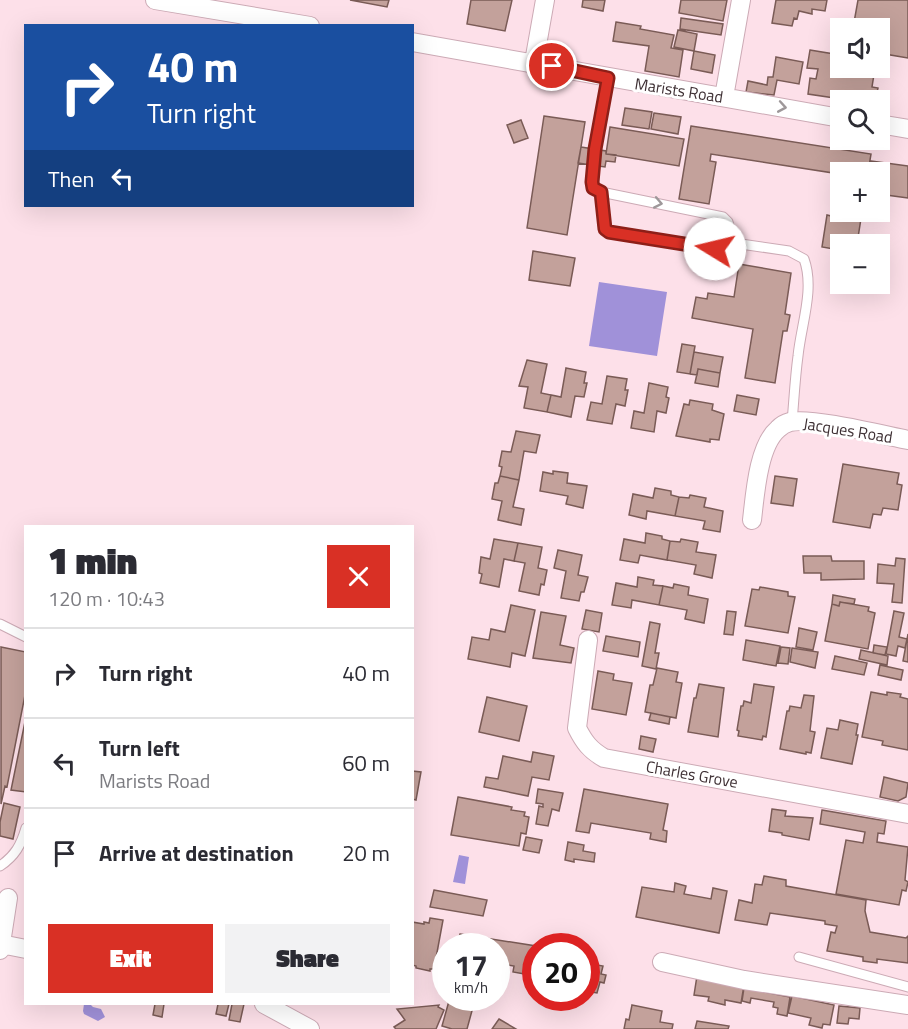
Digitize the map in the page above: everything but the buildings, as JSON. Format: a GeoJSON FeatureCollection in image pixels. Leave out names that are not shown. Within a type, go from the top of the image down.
{"type":"FeatureCollection","features":[{"type":"Feature","properties":{"kind":"street"},"geometry":{"type":"LineString","coordinates":[[155,0],[298,24]]}},
{"type":"Feature","properties":{"kind":"street"},"geometry":{"type":"LineString","coordinates":[[534,62],[545,0]]}},
{"type":"Feature","properties":{"kind":"street"},"geometry":{"type":"LineString","coordinates":[[724,97],[741,0]]}},
{"type":"Feature","properties":{"kind":"street","name":"Marists Road"},"geometry":{"type":"LineString","coordinates":[[414,42],[830,115]]}},
{"type":"Feature","properties":{"kind":"street"},"geometry":{"type":"LineString","coordinates":[[890,126],[908,129]]}},
{"type":"Feature","properties":{"kind":"street","name":"Jacques Road"},"geometry":{"type":"LineString","coordinates":[[752,520],[759,470],[768,445],[778,429],[792,422],[810,422],[908,440]]}},
{"type":"Feature","properties":{"kind":"street","name":"Charles Grove"},"geometry":{"type":"LineString","coordinates":[[588,640],[577,728],[592,751],[604,758],[908,814]]}},
{"type":"Feature","properties":{"kind":"street"},"geometry":{"type":"LineString","coordinates":[[8,898],[1,947],[24,949]]}},
{"type":"Feature","properties":{"kind":"street"},"geometry":{"type":"LineString","coordinates":[[662,962],[744,980],[908,1005]]}},
{"type":"Feature","properties":{"kind":"street"},"geometry":{"type":"LineString","coordinates":[[266,1005],[310,1029]]}},
{"type":"Feature","properties":{"kind":"lane"},"geometry":{"type":"LineString","coordinates":[[608,78],[595,149],[593,188],[601,192],[723,217],[728,222],[734,243]]}},
{"type":"Feature","properties":{"kind":"lane"},"geometry":{"type":"LineString","coordinates":[[601,192],[603,224],[609,232],[715,249],[734,243],[789,250],[804,259],[808,270],[808,283],[792,422]]}},
{"type":"Feature","properties":{"kind":"lane"},"geometry":{"type":"LineString","coordinates":[[0,624],[24,636]]}},
{"type":"Feature","properties":{"kind":"lane"},"geometry":{"type":"LineString","coordinates":[[0,866],[12,858],[24,834]]}},
{"type":"Feature","properties":{"kind":"lane"},"geometry":{"type":"LineString","coordinates":[[799,957],[908,987]]}},
{"type":"Feature","properties":{"kind":"shaded area"},"geometry":{"type":"Polygon","coordinates":[[[599,282],[667,292],[657,356],[589,346],[599,282]]]}},
{"type":"Feature","properties":{"kind":"shaded area"},"geometry":{"type":"Polygon","coordinates":[[[459,855],[469,857],[465,884],[453,882],[459,855]]]}},
{"type":"Feature","properties":{"kind":"shaded area"},"geometry":{"type":"Polygon","coordinates":[[[84,1005],[91,1005],[101,1009],[105,1017],[98,1021],[84,1014],[84,1005]]]}},
{"type":"Feature","properties":{"kind":"route"},"geometry":{"type":"LineString","coordinates":[[552,66],[608,78],[595,149],[592,182],[593,188],[601,192],[605,229],[609,232],[715,249]]}}]}
